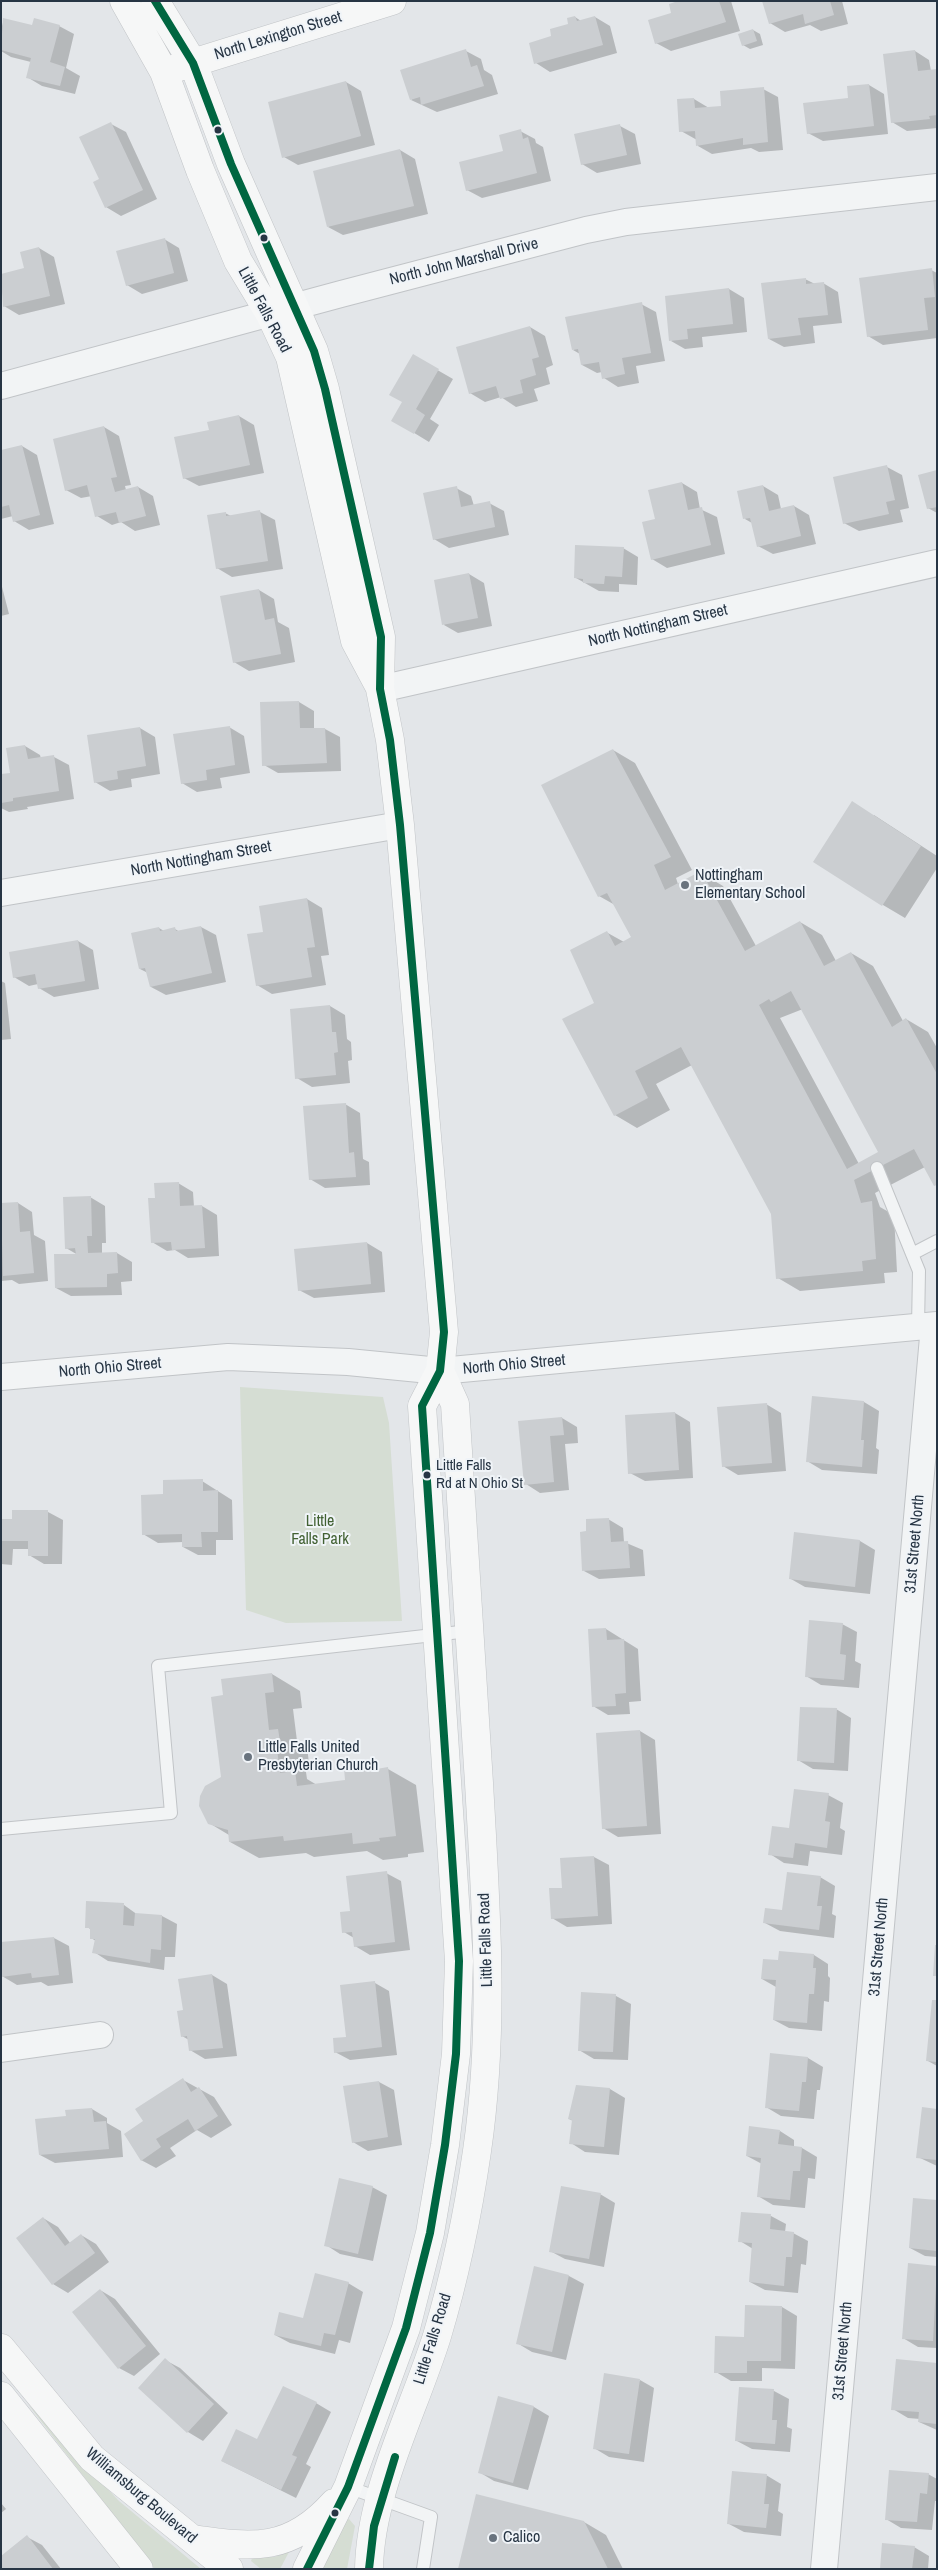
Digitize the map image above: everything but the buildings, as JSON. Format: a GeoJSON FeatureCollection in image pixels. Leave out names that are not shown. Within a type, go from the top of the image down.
{"type":"FeatureCollection","features":[{"type":"Feature","properties":{"kind":"street","name":"Little Falls Road"},"geometry":{"type":"LineString","coordinates":[[124,1],[164,72],[200,170],[238,261],[270,314],[290,357],[355,641],[380,689]]}},
{"type":"Feature","properties":{"kind":"street","name":"Little Falls Road"},"geometry":{"type":"LineString","coordinates":[[155,1],[193,63],[232,164],[314,351],[325,389],[381,637],[380,689],[390,740],[400,825],[444,1332],[440,1371],[422,1406],[459,1961],[456,2054],[446,2145],[428,2242],[406,2328],[348,2487],[307,2569]]}},
{"type":"Feature","properties":{"kind":"street"},"geometry":{"type":"LineString","coordinates":[[178,1],[193,63]]}},
{"type":"Feature","properties":{"kind":"street","name":"North Lexington Street"},"geometry":{"type":"LineString","coordinates":[[164,72],[392,1]]}},
{"type":"Feature","properties":{"kind":"street","name":"North John Marshall Drive"},"geometry":{"type":"LineString","coordinates":[[1,386],[394,280],[626,222],[937,187]]}},
{"type":"Feature","properties":{"kind":"street","name":"North Nottingham Street"},"geometry":{"type":"LineString","coordinates":[[380,689],[937,563]]}},
{"type":"Feature","properties":{"kind":"street","name":"North Nottingham Street"},"geometry":{"type":"LineString","coordinates":[[1,893],[400,825]]}},
{"type":"Feature","properties":{"kind":"street","name":"North Ohio Street"},"geometry":{"type":"LineString","coordinates":[[1,1377],[228,1358],[348,1362],[440,1371],[930,1326]]}},
{"type":"Feature","properties":{"kind":"street","name":"31st Street North"},"geometry":{"type":"LineString","coordinates":[[824,2569],[930,1326]]}},
{"type":"Feature","properties":{"kind":"street","name":"Little Falls Road"},"geometry":{"type":"LineString","coordinates":[[369,2569],[370,2545],[380,2498],[437,2335],[461,2238],[477,2150],[487,2055],[489,1960],[455,1404],[440,1371]]}},
{"type":"Feature","properties":{"kind":"street"},"geometry":{"type":"LineString","coordinates":[[1,2049],[100,2035]]}},
{"type":"Feature","properties":{"kind":"street","name":"Williamsburg Boulevard"},"geometry":{"type":"LineString","coordinates":[[1,2348],[92,2458],[229,2569]]}},
{"type":"Feature","properties":{"kind":"street","name":"Williamsburg Boulevard"},"geometry":{"type":"LineString","coordinates":[[1,2396],[138,2569]]}},
{"type":"Feature","properties":{"kind":"street"},"geometry":{"type":"LineString","coordinates":[[190,2539],[237,2546],[271,2543],[295,2536],[322,2516],[348,2487]]}},
{"type":"Feature","properties":{"kind":"lane"},"geometry":{"type":"LineString","coordinates":[[877,1168],[919,1271],[930,1326]]}},
{"type":"Feature","properties":{"kind":"lane"},"geometry":{"type":"LineString","coordinates":[[912,1254],[937,1241]]}},
{"type":"Feature","properties":{"kind":"lane"},"geometry":{"type":"LineString","coordinates":[[1,1829],[171,1813],[158,1666],[470,1631]]}},
{"type":"Feature","properties":{"kind":"lane"},"geometry":{"type":"LineString","coordinates":[[456,2054],[487,2055]]}},
{"type":"Feature","properties":{"kind":"lane"},"geometry":{"type":"LineString","coordinates":[[348,2487],[431,2517],[423,2569]]}},
{"type":"Feature","properties":{"kind":"green space","name":"Little Falls Park"},"geometry":{"type":"Polygon","coordinates":[[[240,1387],[383,1397],[389,1423],[402,1621],[286,1623],[246,1610],[240,1387]]]}},
{"type":"Feature","properties":{"kind":"green space"},"geometry":{"type":"Polygon","coordinates":[[[27,2403],[119,2501],[201,2569],[155,2569],[27,2403]]]}},
{"type":"Feature","properties":{"kind":"green space"},"geometry":{"type":"Polygon","coordinates":[[[349,2519],[355,2526],[347,2569],[323,2569],[343,2521],[349,2519]]]}},
{"type":"Feature","properties":{"kind":"green space"},"geometry":{"type":"Polygon","coordinates":[[[289,2552],[280,2569],[261,2569],[251,2561],[253,2556],[274,2557],[289,2552]]]}},
{"type":"Feature","properties":{"kind":"transit line"},"geometry":{"type":"LineString","coordinates":[[155,1],[193,63],[231,164],[314,351],[325,389],[381,637],[380,689],[390,740],[400,825],[444,1332],[440,1371],[422,1406],[459,1961],[456,2054],[445,2145],[430,2233],[406,2328],[348,2487],[307,2569]]}},
{"type":"Feature","properties":{"kind":"transit line"},"geometry":{"type":"LineString","coordinates":[[369,2569],[374,2526],[395,2457]]}},
{"type":"Feature","properties":{"kind":"place","name":"Nottingham Elementary School"},"geometry":{"type":"Point","coordinates":[685,885]}},
{"type":"Feature","properties":{"kind":"place","name":"Little Falls Rd at N Ohio St"},"geometry":{"type":"Point","coordinates":[427,1475]}},
{"type":"Feature","properties":{"kind":"place","name":"Little Falls United Presbyterian Church"},"geometry":{"type":"Point","coordinates":[248,1757]}},
{"type":"Feature","properties":{"kind":"place","name":"Calico"},"geometry":{"type":"Point","coordinates":[493,2538]}}]}
